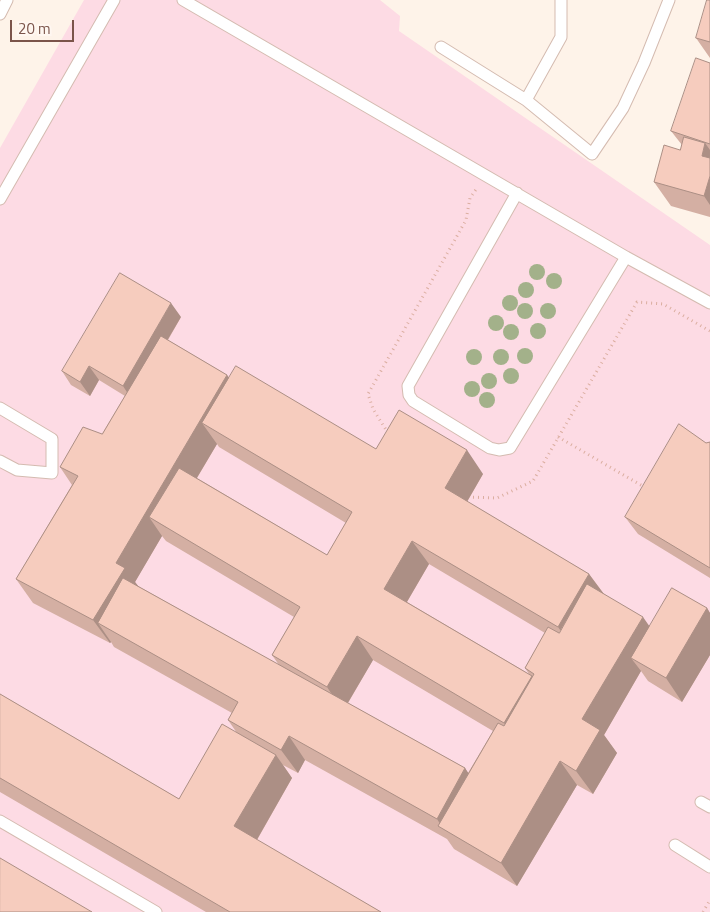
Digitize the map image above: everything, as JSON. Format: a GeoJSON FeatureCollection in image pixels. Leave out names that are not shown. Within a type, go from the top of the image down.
{"type":"FeatureCollection","features":[{"type":"Feature","properties":{"kind":"lane"},"geometry":{"type":"LineString","coordinates":[[0,14],[7,0]]}},
{"type":"Feature","properties":{"kind":"lane"},"geometry":{"type":"LineString","coordinates":[[0,199],[114,0]]}},
{"type":"Feature","properties":{"kind":"lane"},"geometry":{"type":"LineString","coordinates":[[183,0],[516,194],[710,303]]}},
{"type":"Feature","properties":{"kind":"lane"},"geometry":{"type":"LineString","coordinates":[[526,100],[560,37],[561,0]]}},
{"type":"Feature","properties":{"kind":"lane"},"geometry":{"type":"LineString","coordinates":[[441,47],[526,100],[592,154],[623,108],[644,63],[669,0]]}},
{"type":"Feature","properties":{"kind":"lane"},"geometry":{"type":"LineString","coordinates":[[516,194],[408,386],[409,395],[413,401],[490,448],[499,450],[510,448],[626,257]]}},
{"type":"Feature","properties":{"kind":"lane"},"geometry":{"type":"LineString","coordinates":[[0,408],[52,439],[52,473],[17,470],[0,461]]}},
{"type":"Feature","properties":{"kind":"lane"},"geometry":{"type":"LineString","coordinates":[[0,822],[156,912]]}},
{"type":"Feature","properties":{"kind":"lane"},"geometry":{"type":"LineString","coordinates":[[675,845],[710,867]]}},
{"type":"Feature","properties":{"kind":"path"},"geometry":{"type":"LineString","coordinates":[[470,498],[497,498],[533,481],[637,302],[664,304],[710,331]]}},
{"type":"Feature","properties":{"kind":"path"},"geometry":{"type":"LineString","coordinates":[[558,437],[651,490]]}},
{"type":"Feature","properties":{"kind":"path"},"geometry":{"type":"LineString","coordinates":[[703,912],[710,900]]}},
{"type":"Feature","properties":{"kind":"shaded area"},"geometry":{"type":"Polygon","coordinates":[[[84,0],[380,0],[400,16],[399,31],[710,245],[710,912],[0,912],[0,148],[84,0]]]}},
{"type":"Feature","properties":{"kind":"building"},"geometry":{"type":"Polygon","coordinates":[[[707,0],[710,0],[710,42],[696,38],[707,0]]]}},
{"type":"Feature","properties":{"kind":"building"},"geometry":{"type":"Polygon","coordinates":[[[696,58],[710,63],[710,144],[671,131],[696,58]]]}},
{"type":"Feature","properties":{"kind":"building"},"geometry":{"type":"Polygon","coordinates":[[[684,137],[705,143],[702,156],[710,158],[710,176],[704,196],[654,182],[664,145],[680,150],[684,137]]]}},
{"type":"Feature","properties":{"kind":"building"},"geometry":{"type":"Polygon","coordinates":[[[120,273],[171,303],[123,386],[89,366],[80,382],[62,371],[120,273]]]}},
{"type":"Feature","properties":{"kind":"building"},"geometry":{"type":"Polygon","coordinates":[[[161,336],[227,375],[116,563],[125,568],[93,620],[16,579],[78,476],[60,467],[83,427],[102,434],[161,336]]]}},
{"type":"Feature","properties":{"kind":"building"},"geometry":{"type":"Polygon","coordinates":[[[236,366],[376,449],[399,410],[467,450],[445,488],[589,574],[558,627],[412,541],[384,589],[532,676],[504,723],[357,636],[327,687],[272,655],[300,607],[149,517],[179,468],[327,555],[352,512],[202,423],[236,366]]]}},
{"type":"Feature","properties":{"kind":"building"},"geometry":{"type":"Polygon","coordinates":[[[679,424],[706,443],[710,442],[710,568],[625,517],[679,424]]]}},
{"type":"Feature","properties":{"kind":"building"},"geometry":{"type":"Polygon","coordinates":[[[123,578],[465,768],[437,819],[289,736],[281,750],[228,720],[238,702],[98,623],[123,578]]]}},
{"type":"Feature","properties":{"kind":"building"},"geometry":{"type":"Polygon","coordinates":[[[587,584],[643,617],[582,719],[600,730],[576,771],[560,761],[501,863],[438,826],[498,723],[504,726],[534,674],[525,668],[548,627],[559,633],[587,584]]]}},
{"type":"Feature","properties":{"kind":"building"},"geometry":{"type":"Polygon","coordinates":[[[672,588],[707,608],[666,678],[631,658],[672,588]]]}},
{"type":"Feature","properties":{"kind":"building"},"geometry":{"type":"Polygon","coordinates":[[[0,694],[179,799],[222,724],[276,755],[234,826],[381,912],[230,912],[0,778],[0,694]]]}},
{"type":"Feature","properties":{"kind":"building"},"geometry":{"type":"Polygon","coordinates":[[[0,858],[92,912],[0,912],[0,858]]]}}]}
